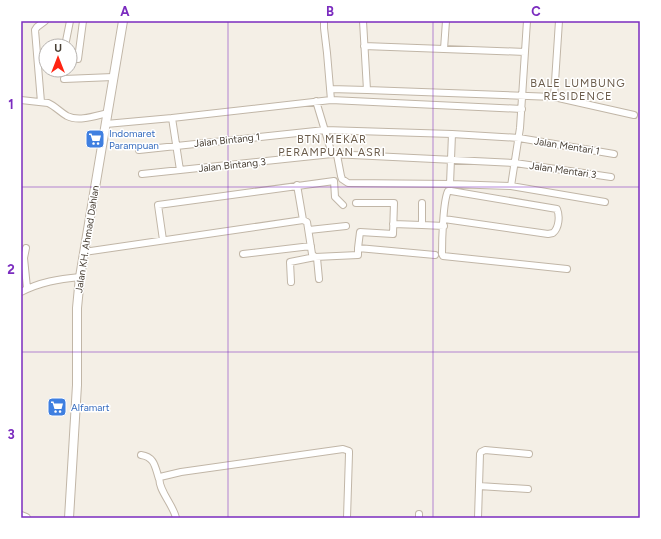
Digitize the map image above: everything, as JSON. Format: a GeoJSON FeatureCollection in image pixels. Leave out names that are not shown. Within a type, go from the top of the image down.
{"type":"FeatureCollection","features":[{"type":"Feature","properties":{"kind":"street"},"geometry":{"type":"LineString","coordinates":[[41,102],[36,30],[37,27],[46,21]]}},
{"type":"Feature","properties":{"kind":"street"},"geometry":{"type":"LineString","coordinates":[[67,38],[70,21]]}},
{"type":"Feature","properties":{"kind":"street"},"geometry":{"type":"LineString","coordinates":[[78,59],[83,21]]}},
{"type":"Feature","properties":{"kind":"street","name":"Jalan KH. Ahmad Dahlan"},"geometry":{"type":"LineString","coordinates":[[69,518],[77,385],[77,308],[80,277],[123,21]]}},
{"type":"Feature","properties":{"kind":"street"},"geometry":{"type":"LineString","coordinates":[[324,21],[331,100]]}},
{"type":"Feature","properties":{"kind":"street"},"geometry":{"type":"LineString","coordinates":[[363,21],[367,90]]}},
{"type":"Feature","properties":{"kind":"street"},"geometry":{"type":"LineString","coordinates":[[444,49],[446,21]]}},
{"type":"Feature","properties":{"kind":"street"},"geometry":{"type":"LineString","coordinates":[[511,186],[522,109],[526,21]]}},
{"type":"Feature","properties":{"kind":"street"},"geometry":{"type":"LineString","coordinates":[[554,97],[559,21]]}},
{"type":"Feature","properties":{"kind":"street"},"geometry":{"type":"LineString","coordinates":[[364,46],[525,52]]}},
{"type":"Feature","properties":{"kind":"street"},"geometry":{"type":"LineString","coordinates":[[64,79],[113,78]]}},
{"type":"Feature","properties":{"kind":"street"},"geometry":{"type":"LineString","coordinates":[[330,89],[554,97],[634,115]]}},
{"type":"Feature","properties":{"kind":"street"},"geometry":{"type":"LineString","coordinates":[[21,100],[41,102],[52,105],[72,118],[80,119],[108,113]]}},
{"type":"Feature","properties":{"kind":"street"},"geometry":{"type":"LineString","coordinates":[[106,124],[331,100],[522,109]]}},
{"type":"Feature","properties":{"kind":"street"},"geometry":{"type":"LineString","coordinates":[[316,101],[342,179],[348,183],[511,186],[605,202]]}},
{"type":"Feature","properties":{"kind":"street"},"geometry":{"type":"LineString","coordinates":[[172,118],[180,170]]}},
{"type":"Feature","properties":{"kind":"street","name":"Jalan Bintang 1"},"geometry":{"type":"LineString","coordinates":[[139,150],[325,130],[452,134]]}},
{"type":"Feature","properties":{"kind":"street"},"geometry":{"type":"LineString","coordinates":[[450,184],[452,134]]}},
{"type":"Feature","properties":{"kind":"street","name":"Jalan Mentari 1"},"geometry":{"type":"LineString","coordinates":[[452,134],[519,138],[614,154]]}},
{"type":"Feature","properties":{"kind":"street","name":"Jalan Bintang 3"},"geometry":{"type":"LineString","coordinates":[[142,174],[334,155],[451,160]]}},
{"type":"Feature","properties":{"kind":"street","name":"Jalan Mentari 3"},"geometry":{"type":"LineString","coordinates":[[451,160],[515,163],[611,177]]}},
{"type":"Feature","properties":{"kind":"street"},"geometry":{"type":"LineString","coordinates":[[163,240],[158,205],[334,181],[335,197],[343,205]]}},
{"type":"Feature","properties":{"kind":"street"},"geometry":{"type":"LineString","coordinates":[[297,186],[303,220],[307,222],[312,256],[316,257],[319,278]]}},
{"type":"Feature","properties":{"kind":"street"},"geometry":{"type":"LineString","coordinates":[[393,224],[422,225],[444,223],[548,234],[556,231],[558,227],[559,213],[555,208],[448,191],[444,223],[442,254],[443,256],[567,269]]}},
{"type":"Feature","properties":{"kind":"street"},"geometry":{"type":"LineString","coordinates":[[292,282],[290,262],[316,257],[358,255],[360,232],[393,234],[394,203],[356,203]]}},
{"type":"Feature","properties":{"kind":"street"},"geometry":{"type":"LineString","coordinates":[[422,203],[422,225]]}},
{"type":"Feature","properties":{"kind":"street"},"geometry":{"type":"LineString","coordinates":[[84,252],[303,220]]}},
{"type":"Feature","properties":{"kind":"street"},"geometry":{"type":"LineString","coordinates":[[309,230],[346,226]]}},
{"type":"Feature","properties":{"kind":"street"},"geometry":{"type":"LineString","coordinates":[[243,254],[311,246]]}},
{"type":"Feature","properties":{"kind":"street"},"geometry":{"type":"LineString","coordinates":[[26,248],[24,258],[28,288]]}},
{"type":"Feature","properties":{"kind":"street"},"geometry":{"type":"LineString","coordinates":[[358,248],[435,255]]}},
{"type":"Feature","properties":{"kind":"street"},"geometry":{"type":"LineString","coordinates":[[21,292],[28,288],[51,281],[80,277]]}},
{"type":"Feature","properties":{"kind":"street"},"geometry":{"type":"LineString","coordinates":[[159,479],[165,475],[181,472],[334,450],[346,450],[349,454],[347,518]]}},
{"type":"Feature","properties":{"kind":"street"},"geometry":{"type":"LineString","coordinates":[[478,518],[481,452],[485,450],[529,454]]}},
{"type":"Feature","properties":{"kind":"street"},"geometry":{"type":"LineString","coordinates":[[142,455],[148,456],[152,460],[160,486],[174,509],[176,518]]}},
{"type":"Feature","properties":{"kind":"street"},"geometry":{"type":"LineString","coordinates":[[479,486],[528,489]]}},
{"type":"Feature","properties":{"kind":"street"},"geometry":{"type":"LineString","coordinates":[[21,516],[26,518]]}},
{"type":"Feature","properties":{"kind":"place","name":"Indomaret Parampuan"},"geometry":{"type":"Point","coordinates":[95,139]}},
{"type":"Feature","properties":{"kind":"place","name":"Alfamart"},"geometry":{"type":"Point","coordinates":[57,407]}},
{"type":"Feature","properties":{"kind":"district","name":"BALE LUMBUNG RESIDENCE"},"geometry":{"type":"Point","coordinates":[578,89]}},
{"type":"Feature","properties":{"kind":"district","name":"BTN MEKAR PERAMPUAN ASRI"},"geometry":{"type":"Point","coordinates":[332,145]}}]}
